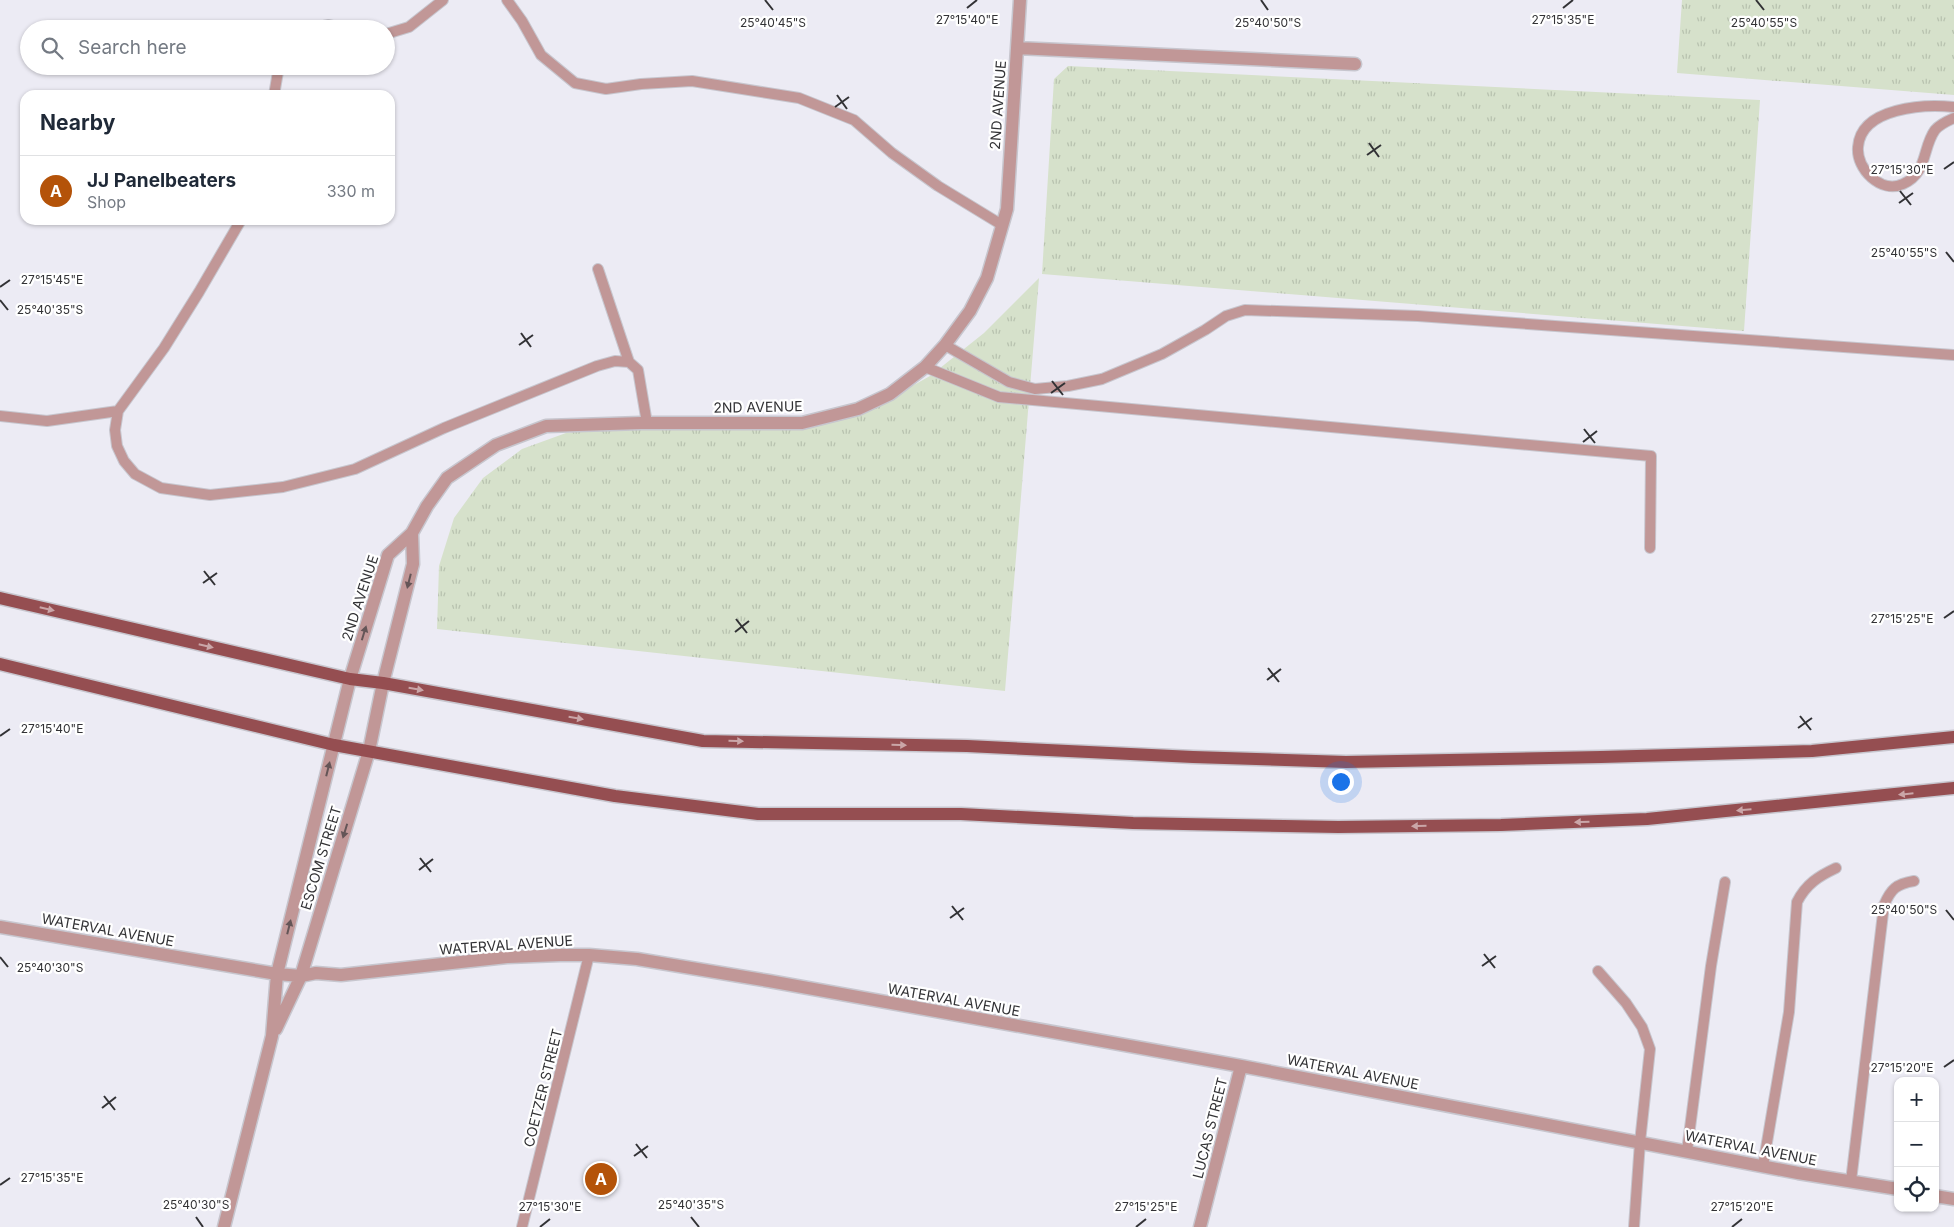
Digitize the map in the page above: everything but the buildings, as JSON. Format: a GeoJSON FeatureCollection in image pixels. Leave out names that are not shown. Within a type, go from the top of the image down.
{"type":"FeatureCollection","features":[{"type":"Feature","properties":{"kind":"main road"},"geometry":{"type":"LineString","coordinates":[[0,598],[350,680],[383,683],[703,741],[967,746],[1184,757],[1346,762],[1600,757],[1812,750],[1954,737]]}},
{"type":"Feature","properties":{"kind":"main road"},"geometry":{"type":"LineString","coordinates":[[0,664],[334,745],[615,796],[758,814],[961,814],[1133,823],[1338,827],[1501,825],[1608,821],[1748,810],[1954,788]]}},
{"type":"Feature","properties":{"kind":"street","name":"2ND AVENUE"},"geometry":{"type":"LineString","coordinates":[[350,680],[388,555],[412,533],[427,506],[447,478],[496,445],[546,426],[647,423],[802,423],[858,409],[890,394],[925,368],[945,346],[970,311],[987,278],[1007,210],[1020,0]]}},
{"type":"Feature","properties":{"kind":"street"},"geometry":{"type":"LineString","coordinates":[[1017,48],[1355,64]]}},
{"type":"Feature","properties":{"kind":"street"},"geometry":{"type":"LineString","coordinates":[[383,683],[413,564],[412,533]]}},
{"type":"Feature","properties":{"kind":"street","name":"ESCOM STREET"},"geometry":{"type":"LineString","coordinates":[[224,1227],[272,1036],[277,974],[350,680]]}},
{"type":"Feature","properties":{"kind":"street","name":"ESCOM STREET"},"geometry":{"type":"LineString","coordinates":[[272,1036],[301,976],[369,750],[383,683]]}},
{"type":"Feature","properties":{"kind":"street","name":"WATERVAL AVENUE"},"geometry":{"type":"LineString","coordinates":[[0,927],[277,974],[301,976],[316,973],[352,974],[507,958],[589,955],[637,959],[1241,1066],[1763,1166],[1894,1188]]}},
{"type":"Feature","properties":{"kind":"street","name":"LUCAS STREET"},"geometry":{"type":"LineString","coordinates":[[1200,1227],[1241,1066]]}},
{"type":"Feature","properties":{"kind":"street"},"geometry":{"type":"LineString","coordinates":[[1939,1197],[1954,1199]]}},
{"type":"Feature","properties":{"kind":"lane"},"geometry":{"type":"LineString","coordinates":[[395,31],[409,27],[443,0]]}},
{"type":"Feature","properties":{"kind":"lane"},"geometry":{"type":"LineString","coordinates":[[507,0],[522,21],[541,55],[575,83],[606,89],[641,84],[692,81],[799,98],[854,120],[892,152],[938,186],[1002,225]]}},
{"type":"Feature","properties":{"kind":"lane"},"geometry":{"type":"LineString","coordinates":[[275,90],[277,75]]}},
{"type":"Feature","properties":{"kind":"lane"},"geometry":{"type":"LineString","coordinates":[[1954,107],[1935,105],[1911,108],[1894,111],[1881,117],[1861,135],[1858,147],[1859,161],[1876,182],[1889,186],[1902,185],[1914,177],[1922,165],[1936,130],[1954,118]]}},
{"type":"Feature","properties":{"kind":"lane"},"geometry":{"type":"LineString","coordinates":[[238,225],[164,348],[118,411],[115,430],[118,446],[124,461],[135,474],[161,488],[210,494],[283,487],[355,469],[444,428],[597,366],[615,361],[630,362]]}},
{"type":"Feature","properties":{"kind":"lane"},"geometry":{"type":"LineString","coordinates":[[598,269],[630,362],[638,370],[647,423]]}},
{"type":"Feature","properties":{"kind":"lane"},"geometry":{"type":"LineString","coordinates":[[945,346],[1008,382],[1035,389],[1102,380],[1162,354],[1206,330],[1226,316],[1245,310],[1418,316],[1954,355]]}},
{"type":"Feature","properties":{"kind":"lane"},"geometry":{"type":"LineString","coordinates":[[925,368],[999,397],[1651,456],[1650,548]]}},
{"type":"Feature","properties":{"kind":"lane"},"geometry":{"type":"LineString","coordinates":[[0,416],[47,421],[118,411]]}},
{"type":"Feature","properties":{"kind":"lane"},"geometry":{"type":"LineString","coordinates":[[1763,1166],[1789,1012],[1797,902],[1803,890],[1811,883],[1821,875],[1836,868]]}},
{"type":"Feature","properties":{"kind":"lane"},"geometry":{"type":"LineString","coordinates":[[1851,1181],[1884,905],[1894,887],[1901,883],[1914,881]]}},
{"type":"Feature","properties":{"kind":"lane"},"geometry":{"type":"LineString","coordinates":[[1687,1151],[1711,966],[1726,882]]}},
{"type":"Feature","properties":{"kind":"lane","name":"COETZER STREET"},"geometry":{"type":"LineString","coordinates":[[522,1227],[589,955]]}},
{"type":"Feature","properties":{"kind":"lane"},"geometry":{"type":"LineString","coordinates":[[1598,971],[1626,1003],[1642,1027],[1650,1049],[1640,1142],[1634,1227]]}},
{"type":"Feature","properties":{"kind":"green space"},"geometry":{"type":"Polygon","coordinates":[[[1682,0],[1954,0],[1954,95],[1677,73],[1682,0]]]}},
{"type":"Feature","properties":{"kind":"green space"},"geometry":{"type":"Polygon","coordinates":[[[1068,66],[1760,100],[1744,331],[1042,274],[1054,79],[1068,66]]]}},
{"type":"Feature","properties":{"kind":"green space"},"geometry":{"type":"Polygon","coordinates":[[[1039,278],[1005,691],[437,629],[439,566],[454,518],[483,478],[522,449],[566,433],[607,428],[831,419],[878,405],[930,376],[984,333],[1039,278]]]}},
{"type":"Feature","properties":{"kind":"place","name":"JJ Panelbeaters"},"geometry":{"type":"Point","coordinates":[601,1179]}}]}
